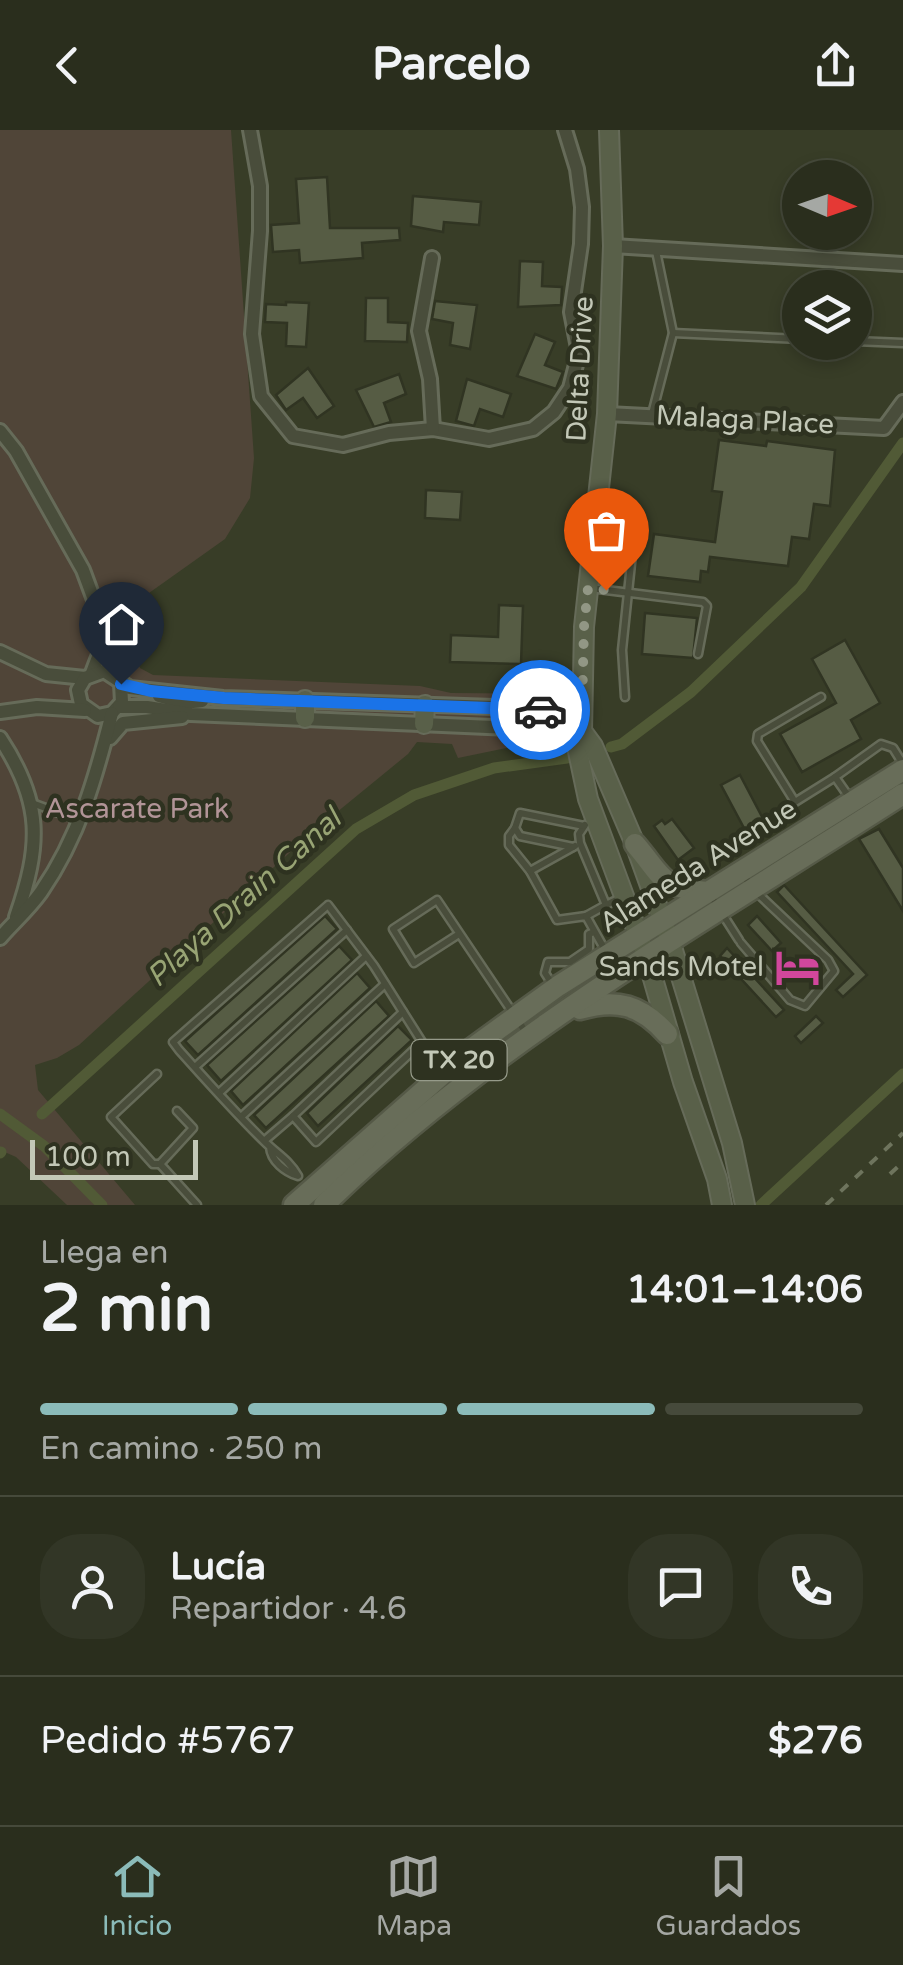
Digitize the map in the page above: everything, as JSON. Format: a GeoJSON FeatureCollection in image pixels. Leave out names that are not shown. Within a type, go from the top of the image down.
{"type":"FeatureCollection","features":[{"type":"Feature","properties":{"kind":"main road","name":"Delta Drive"},"geometry":{"type":"LineString","coordinates":[[609,130],[614,246],[607,414],[584,627],[582,730],[578,747],[591,820],[646,958],[722,1205]]}},
{"type":"Feature","properties":{"kind":"main road"},"geometry":{"type":"LineString","coordinates":[[424,704],[424,724]]}},
{"type":"Feature","properties":{"kind":"main road","name":"Delta Drive"},"geometry":{"type":"LineString","coordinates":[[582,730],[593,746],[635,844],[671,944],[737,1160],[745,1205]]}},
{"type":"Feature","properties":{"kind":"main road","name":"Alameda Avenue"},"geometry":{"type":"LineString","coordinates":[[294,1205],[316,1196],[528,1036],[754,890],[857,811],[903,767]]}},
{"type":"Feature","properties":{"kind":"main road","name":"Alameda Avenue"},"geometry":{"type":"LineString","coordinates":[[316,1196],[471,1049],[555,989],[741,872],[857,811],[903,794]]}},
{"type":"Feature","properties":{"kind":"main road"},"geometry":{"type":"LineString","coordinates":[[591,820],[618,807]]}},
{"type":"Feature","properties":{"kind":"main road"},"geometry":{"type":"LineString","coordinates":[[635,844],[666,883],[708,892]]}},
{"type":"Feature","properties":{"kind":"main road"},"geometry":{"type":"LineString","coordinates":[[563,1013],[623,1003],[643,1011],[668,1034]]}},
{"type":"Feature","properties":{"kind":"street"},"geometry":{"type":"LineString","coordinates":[[250,130],[260,186],[252,334],[261,396],[294,436],[344,445],[389,433],[433,428],[488,439],[534,429],[554,412],[570,388],[579,353],[571,312],[582,206],[565,130]]}},
{"type":"Feature","properties":{"kind":"street"},"geometry":{"type":"LineString","coordinates":[[614,246],[903,264]]}},
{"type":"Feature","properties":{"kind":"street"},"geometry":{"type":"LineString","coordinates":[[432,258],[418,331],[430,380],[433,428]]}},
{"type":"Feature","properties":{"kind":"street","name":"Malaga Place"},"geometry":{"type":"LineString","coordinates":[[607,414],[884,428],[903,402]]}},
{"type":"Feature","properties":{"kind":"street"},"geometry":{"type":"LineString","coordinates":[[0,431],[16,450],[84,570],[116,659],[123,696],[80,820],[40,894],[0,938]]}},
{"type":"Feature","properties":{"kind":"street"},"geometry":{"type":"LineString","coordinates":[[85,710],[78,698],[100,652],[102,623]]}},
{"type":"Feature","properties":{"kind":"street"},"geometry":{"type":"LineString","coordinates":[[0,652],[46,674],[88,675],[104,671],[151,691],[424,724],[582,730]]}},
{"type":"Feature","properties":{"kind":"street"},"geometry":{"type":"LineString","coordinates":[[116,659],[134,682],[151,691]]}},
{"type":"Feature","properties":{"kind":"street"},"geometry":{"type":"LineString","coordinates":[[0,712],[37,707],[85,710],[98,716],[147,707],[191,714],[424,704],[582,710]]}},
{"type":"Feature","properties":{"kind":"street"},"geometry":{"type":"LineString","coordinates":[[103,754],[110,738],[123,724],[166,721],[191,714]]}},
{"type":"Feature","properties":{"kind":"street"},"geometry":{"type":"LineString","coordinates":[[0,738],[18,767],[32,804],[32,860],[13,924]]}},
{"type":"Feature","properties":{"kind":"lane"},"geometry":{"type":"LineString","coordinates":[[652,415],[673,333],[656,250]]}},
{"type":"Feature","properties":{"kind":"lane"},"geometry":{"type":"LineString","coordinates":[[673,333],[782,338]]}},
{"type":"Feature","properties":{"kind":"lane"},"geometry":{"type":"LineString","coordinates":[[872,342],[903,344]]}},
{"type":"Feature","properties":{"kind":"lane"},"geometry":{"type":"LineString","coordinates":[[625,697],[622,650],[634,535]]}},
{"type":"Feature","properties":{"kind":"lane"},"geometry":{"type":"LineString","coordinates":[[588,588],[703,602],[707,606],[698,654]]}},
{"type":"Feature","properties":{"kind":"lane"},"geometry":{"type":"LineString","coordinates":[[821,697],[758,734],[757,741],[795,802],[881,744],[893,748],[903,767]]}},
{"type":"Feature","properties":{"kind":"lane"},"geometry":{"type":"LineString","coordinates":[[835,778],[857,811]]}},
{"type":"Feature","properties":{"kind":"lane"},"geometry":{"type":"LineString","coordinates":[[32,804],[80,820]]}},
{"type":"Feature","properties":{"kind":"lane"},"geometry":{"type":"LineString","coordinates":[[591,820],[520,813],[508,836],[510,846],[530,871],[556,922],[586,916],[624,897]]}},
{"type":"Feature","properties":{"kind":"lane"},"geometry":{"type":"LineString","coordinates":[[530,871],[576,845],[579,834],[591,820]]}},
{"type":"Feature","properties":{"kind":"lane"},"geometry":{"type":"LineString","coordinates":[[515,828],[520,836],[576,845],[606,906]]}},
{"type":"Feature","properties":{"kind":"lane"},"geometry":{"type":"LineString","coordinates":[[589,866],[608,855]]}},
{"type":"Feature","properties":{"kind":"lane"},"geometry":{"type":"LineString","coordinates":[[708,892],[740,942],[790,1000],[805,1006],[834,971],[828,960],[754,890],[741,872]]}},
{"type":"Feature","properties":{"kind":"lane"},"geometry":{"type":"LineString","coordinates":[[459,934],[414,964],[393,929],[437,900],[528,1036]]}},
{"type":"Feature","properties":{"kind":"lane"},"geometry":{"type":"LineString","coordinates":[[293,1116],[316,1142],[422,1042],[328,905],[173,1042],[267,1144],[278,1164],[316,1196]]}},
{"type":"Feature","properties":{"kind":"lane"},"geometry":{"type":"LineString","coordinates":[[555,989],[544,973],[549,958],[570,962],[590,950],[586,916]]}},
{"type":"Feature","properties":{"kind":"lane"},"geometry":{"type":"LineString","coordinates":[[195,1068],[347,930]]}},
{"type":"Feature","properties":{"kind":"lane"},"geometry":{"type":"LineString","coordinates":[[588,934],[608,955]]}},
{"type":"Feature","properties":{"kind":"lane"},"geometry":{"type":"LineString","coordinates":[[219,1093],[366,956]]}},
{"type":"Feature","properties":{"kind":"lane"},"geometry":{"type":"LineString","coordinates":[[242,1117],[385,984]]}},
{"type":"Feature","properties":{"kind":"lane"},"geometry":{"type":"LineString","coordinates":[[267,1144],[403,1012]]}},
{"type":"Feature","properties":{"kind":"lane"},"geometry":{"type":"LineString","coordinates":[[157,1074],[111,1117],[153,1164],[160,1164],[193,1128],[176,1111]]}},
{"type":"Feature","properties":{"kind":"lane"},"geometry":{"type":"LineString","coordinates":[[160,1164],[197,1205]]}},
{"type":"Feature","properties":{"kind":"green space","name":"Ascarate Park"},"geometry":{"type":"Polygon","coordinates":[[[0,130],[231,130],[254,458],[250,498],[225,539],[149,593],[113,599],[140,668],[153,675],[420,686],[451,693],[547,694],[552,745],[525,744],[458,758],[452,744],[417,742],[79,1045],[35,1065],[38,1090],[135,1205],[67,1205],[16,1157],[0,1150],[0,130]]]}},
{"type":"Feature","properties":{"kind":"building"},"geometry":{"type":"Polygon","coordinates":[[[327,177],[330,228],[399,228],[400,240],[362,243],[363,258],[300,263],[299,250],[273,252],[271,225],[299,223],[296,179],[327,177]]]}},
{"type":"Feature","properties":{"kind":"building"},"geometry":{"type":"Polygon","coordinates":[[[413,196],[481,202],[479,225],[444,222],[443,232],[411,226],[413,196]]]}},
{"type":"Feature","properties":{"kind":"building"},"geometry":{"type":"Polygon","coordinates":[[[520,261],[543,262],[542,286],[562,287],[561,305],[518,307],[520,261]]]}},
{"type":"Feature","properties":{"kind":"building"},"geometry":{"type":"Polygon","coordinates":[[[366,298],[388,298],[388,322],[408,323],[407,342],[365,341],[366,298]]]}},
{"type":"Feature","properties":{"kind":"building"},"geometry":{"type":"Polygon","coordinates":[[[435,301],[477,305],[470,349],[450,345],[453,323],[432,319],[435,301]]]}},
{"type":"Feature","properties":{"kind":"building"},"geometry":{"type":"Polygon","coordinates":[[[309,303],[306,347],[286,346],[287,323],[265,322],[266,304],[309,303]]]}},
{"type":"Feature","properties":{"kind":"building"},"geometry":{"type":"Polygon","coordinates":[[[535,334],[555,342],[545,365],[563,372],[556,389],[517,376],[535,334]]]}},
{"type":"Feature","properties":{"kind":"building"},"geometry":{"type":"Polygon","coordinates":[[[308,368],[334,406],[317,418],[303,398],[286,410],[276,395],[308,368]]]}},
{"type":"Feature","properties":{"kind":"building"},"geometry":{"type":"Polygon","coordinates":[[[399,374],[406,394],[384,403],[391,422],[374,427],[356,390],[399,374]]]}},
{"type":"Feature","properties":{"kind":"building"},"geometry":{"type":"Polygon","coordinates":[[[467,379],[511,394],[503,417],[480,409],[474,426],[456,421],[467,379]]]}},
{"type":"Feature","properties":{"kind":"building"},"geometry":{"type":"Polygon","coordinates":[[[719,440],[766,446],[767,441],[835,450],[830,506],[814,504],[809,539],[792,537],[788,566],[710,557],[708,572],[701,571],[700,582],[648,576],[654,534],[715,542],[722,492],[712,491],[719,440]]]}},
{"type":"Feature","properties":{"kind":"building"},"geometry":{"type":"Polygon","coordinates":[[[426,490],[462,492],[460,520],[425,518],[426,490]]]}},
{"type":"Feature","properties":{"kind":"building"},"geometry":{"type":"Polygon","coordinates":[[[499,605],[523,606],[521,664],[450,662],[451,635],[498,637],[499,605]]]}},
{"type":"Feature","properties":{"kind":"building"},"geometry":{"type":"Polygon","coordinates":[[[645,613],[697,618],[693,658],[642,654],[645,613]]]}},
{"type":"Feature","properties":{"kind":"building"},"geometry":{"type":"Polygon","coordinates":[[[845,640],[880,703],[851,720],[861,739],[802,772],[780,734],[836,703],[812,659],[845,640]]]}},
{"type":"Feature","properties":{"kind":"building"},"geometry":{"type":"Polygon","coordinates":[[[740,775],[770,832],[752,843],[721,785],[740,775]]]}},
{"type":"Feature","properties":{"kind":"building"},"geometry":{"type":"Polygon","coordinates":[[[672,819],[694,848],[678,860],[654,826],[672,819]]]}},
{"type":"Feature","properties":{"kind":"building"},"geometry":{"type":"Polygon","coordinates":[[[879,829],[903,868],[903,911],[859,839],[879,829]]]}},
{"type":"Feature","properties":{"kind":"building"},"geometry":{"type":"Polygon","coordinates":[[[784,885],[867,975],[843,997],[836,990],[853,974],[777,892],[784,885]]]}},
{"type":"Feature","properties":{"kind":"building"},"geometry":{"type":"Polygon","coordinates":[[[325,916],[337,929],[198,1055],[185,1041],[325,916]]]}},
{"type":"Feature","properties":{"kind":"building"},"geometry":{"type":"Polygon","coordinates":[[[757,916],[781,943],[772,951],[748,925],[757,916]]]}},
{"type":"Feature","properties":{"kind":"building"},"geometry":{"type":"Polygon","coordinates":[[[339,946],[352,960],[221,1081],[207,1065],[339,946]]]}},
{"type":"Feature","properties":{"kind":"building"},"geometry":{"type":"Polygon","coordinates":[[[727,948],[784,1010],[776,1017],[720,956],[727,948]]]}},
{"type":"Feature","properties":{"kind":"building"},"geometry":{"type":"Polygon","coordinates":[[[357,973],[370,988],[243,1105],[231,1091],[357,973]]]}},
{"type":"Feature","properties":{"kind":"building"},"geometry":{"type":"Polygon","coordinates":[[[376,1001],[389,1016],[266,1128],[254,1115],[376,1001]]]}},
{"type":"Feature","properties":{"kind":"building"},"geometry":{"type":"Polygon","coordinates":[[[816,1016],[823,1023],[801,1043],[795,1036],[816,1016]]]}},
{"type":"Feature","properties":{"kind":"building"},"geometry":{"type":"Polygon","coordinates":[[[398,1026],[412,1040],[318,1126],[307,1113],[398,1026]]]}},
{"type":"Feature","properties":{"kind":"waterway","name":"Playa Drain Canal"},"geometry":{"type":"LineString","coordinates":[[611,747],[622,744],[691,692],[801,587],[903,443]]}},
{"type":"Feature","properties":{"kind":"waterway","name":"Playa Drain Canal"},"geometry":{"type":"LineString","coordinates":[[42,1114],[356,829],[414,795],[494,768],[567,758]]}},
{"type":"Feature","properties":{"kind":"waterway"},"geometry":{"type":"LineString","coordinates":[[761,1205],[903,1074]]}},
{"type":"Feature","properties":{"kind":"waterway"},"geometry":{"type":"LineString","coordinates":[[0,1114],[44,1146],[102,1205]]}},
{"type":"Feature","properties":{"kind":"railway"},"geometry":{"type":"LineString","coordinates":[[826,1205],[903,1133]]}},
{"type":"Feature","properties":{"kind":"railway"},"geometry":{"type":"LineString","coordinates":[[890,1174],[903,1162]]}},
{"type":"Feature","properties":{"kind":"way so far"},"geometry":{"type":"LineString","coordinates":[[540,710],[582,710],[588,588],[606,590]]}},
{"type":"Feature","properties":{"kind":"place","name":"Sands Motel"},"geometry":{"type":"Point","coordinates":[797,967]}},
{"type":"Feature","properties":{"kind":"route"},"geometry":{"type":"LineString","coordinates":[[121,684],[224,698],[540,710]]}}]}
